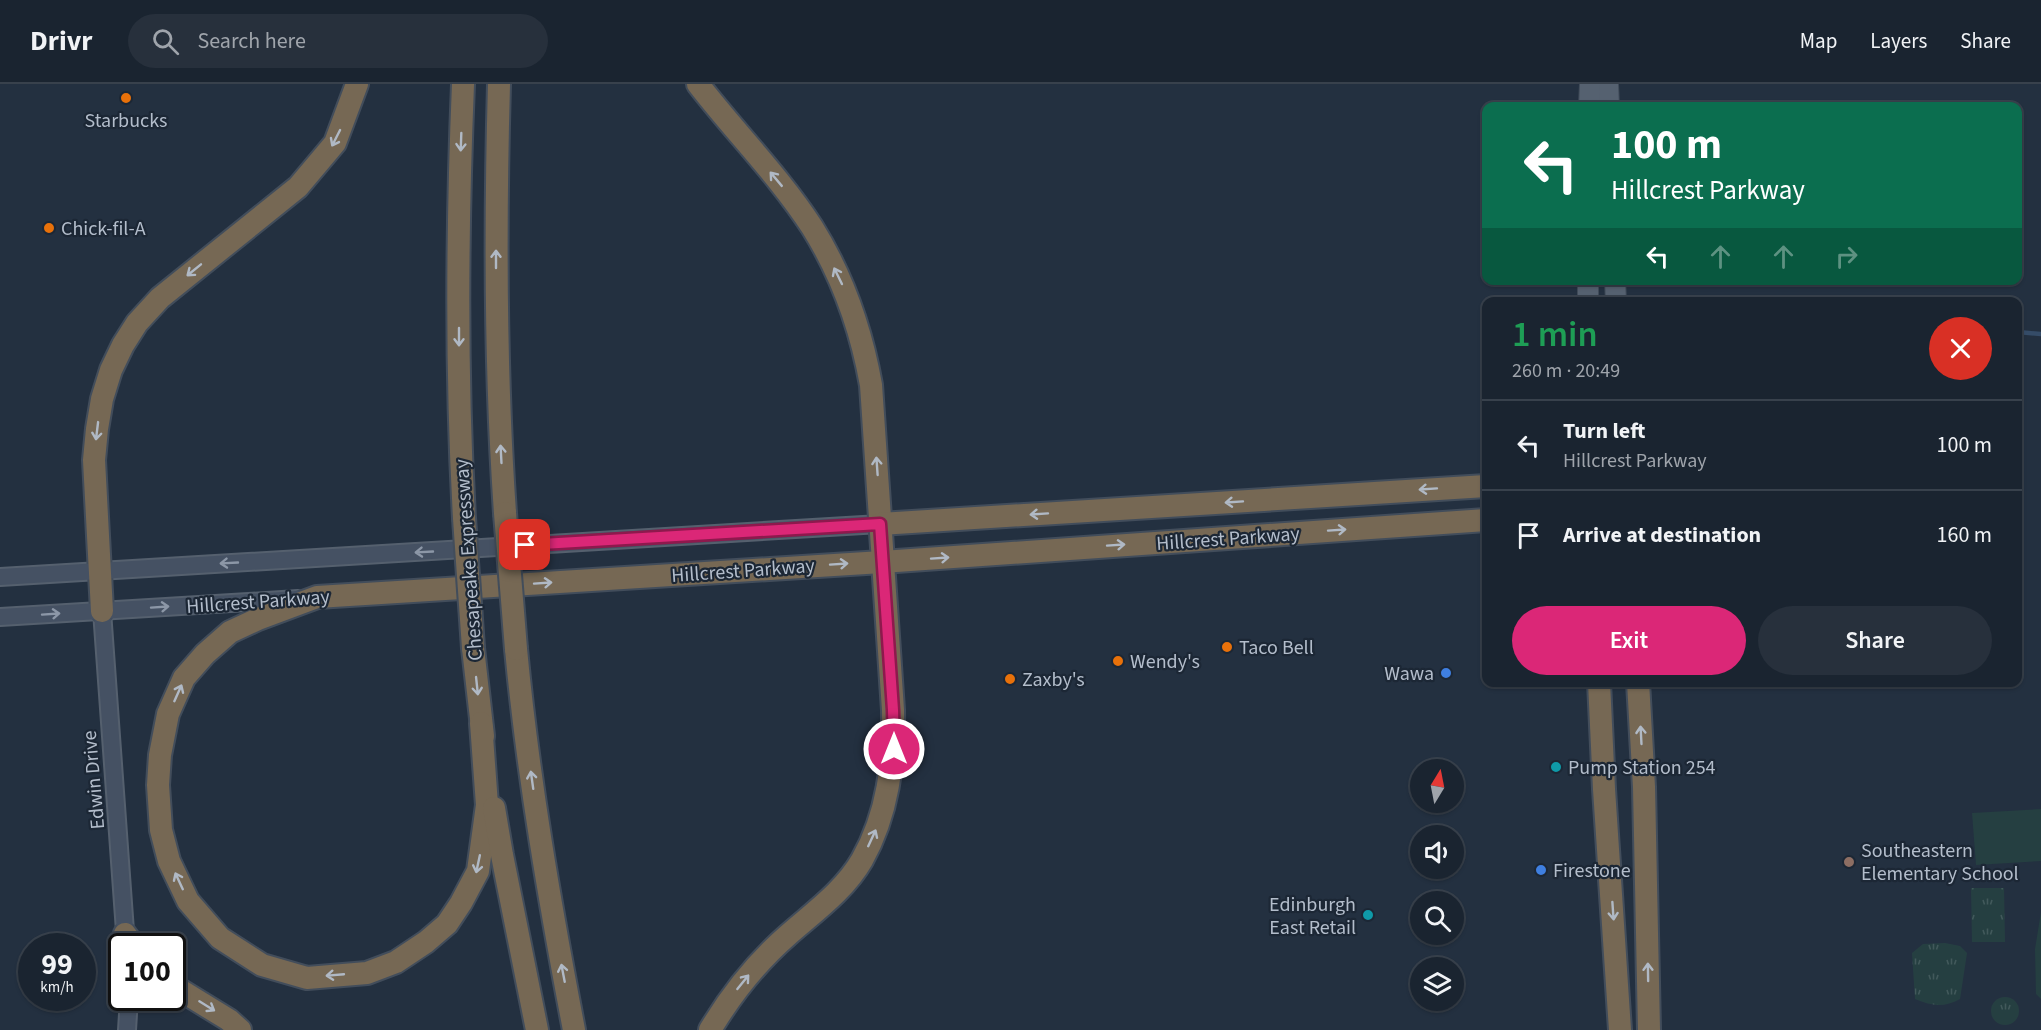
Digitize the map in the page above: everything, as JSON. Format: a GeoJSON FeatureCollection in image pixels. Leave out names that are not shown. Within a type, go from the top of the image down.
{"type":"FeatureCollection","features":[{"type":"Feature","properties":{"kind":"highway"},"geometry":{"type":"LineString","coordinates":[[102,611],[94,460],[102,399],[111,370],[123,345],[137,323],[160,298],[298,187],[335,143],[357,84]]}},
{"type":"Feature","properties":{"kind":"highway","name":"Chesapeake Expressway"},"geometry":{"type":"LineString","coordinates":[[463,84],[458,316],[459,434],[473,648],[480,723],[502,855],[537,1030]]}},
{"type":"Feature","properties":{"kind":"highway","name":"Chesapeake Expressway"},"geometry":{"type":"LineString","coordinates":[[499,84],[496,315],[505,513],[521,700],[533,788],[574,1030]]}},
{"type":"Feature","properties":{"kind":"highway"},"geometry":{"type":"LineString","coordinates":[[698,84],[784,189],[811,226],[846,293],[861,339],[871,385],[894,749],[879,823],[861,861],[823,906],[788,935],[745,980],[710,1030]]}},
{"type":"Feature","properties":{"kind":"highway","name":"Hillcrest Parkway"},"geometry":{"type":"LineString","coordinates":[[880,524],[1482,486]]}},
{"type":"Feature","properties":{"kind":"highway","name":"Hillcrest Parkway"},"geometry":{"type":"LineString","coordinates":[[317,597],[882,562],[1482,520]]}},
{"type":"Feature","properties":{"kind":"highway"},"geometry":{"type":"LineString","coordinates":[[317,597],[230,632],[205,654],[184,678],[168,714],[160,755],[158,785],[160,830],[169,861],[188,901],[220,938],[262,965],[307,978],[367,973],[396,962],[426,942],[447,924],[478,871],[487,805],[480,723]]}},
{"type":"Feature","properties":{"kind":"highway"},"geometry":{"type":"LineString","coordinates":[[1599,687],[1620,1030]]}},
{"type":"Feature","properties":{"kind":"highway"},"geometry":{"type":"LineString","coordinates":[[1638,687],[1644,788],[1649,1030]]}},
{"type":"Feature","properties":{"kind":"highway"},"geometry":{"type":"LineString","coordinates":[[186,994],[229,1020],[240,1030]]}},
{"type":"Feature","properties":{"kind":"main road"},"geometry":{"type":"LineString","coordinates":[[1589,102],[1590,84]]}},
{"type":"Feature","properties":{"kind":"main road"},"geometry":{"type":"LineString","coordinates":[[1608,84],[1609,102]]}},
{"type":"Feature","properties":{"kind":"main road","name":"Hillcrest Parkway"},"geometry":{"type":"LineString","coordinates":[[0,577],[880,524]]}},
{"type":"Feature","properties":{"kind":"main road","name":"Hillcrest Parkway"},"geometry":{"type":"LineString","coordinates":[[0,617],[317,597]]}},
{"type":"Feature","properties":{"kind":"main road","name":"Edwin Drive"},"geometry":{"type":"LineString","coordinates":[[102,611],[128,933]]}},
{"type":"Feature","properties":{"kind":"main road"},"geometry":{"type":"LineString","coordinates":[[127,1030],[128,1011]]}},
{"type":"Feature","properties":{"kind":"green space"},"geometry":{"type":"Polygon","coordinates":[[[2041,809],[2041,861],[1976,865],[1972,813],[2041,809]]]}},
{"type":"Feature","properties":{"kind":"green space"},"geometry":{"type":"Polygon","coordinates":[[[1971,888],[2004,888],[2005,942],[1972,942],[1971,888]]]}},
{"type":"Feature","properties":{"kind":"green space"},"geometry":{"type":"Polygon","coordinates":[[[2041,912],[2041,999],[2036,994],[2035,949],[2041,912]]]}},
{"type":"Feature","properties":{"kind":"green space"},"geometry":{"type":"Polygon","coordinates":[[[1945,943],[1960,946],[1967,953],[1960,999],[1949,1004],[1938,1005],[1915,999],[1912,953],[1923,944],[1945,943]]]}},
{"type":"Feature","properties":{"kind":"green space"},"geometry":{"type":"Polygon","coordinates":[[[2005,997],[2015,1001],[2019,1011],[2015,1021],[2005,1025],[1995,1021],[1991,1011],[1995,1001],[2005,997]]]}},
{"type":"Feature","properties":{"kind":"waterway"},"geometry":{"type":"LineString","coordinates":[[2022,332],[2041,334]]}},
{"type":"Feature","properties":{"kind":"place","name":"Starbucks"},"geometry":{"type":"Point","coordinates":[126,98]}},
{"type":"Feature","properties":{"kind":"place","name":"Chick-fil-A"},"geometry":{"type":"Point","coordinates":[49,228]}},
{"type":"Feature","properties":{"kind":"place","name":"Taco Bell"},"geometry":{"type":"Point","coordinates":[1227,647]}},
{"type":"Feature","properties":{"kind":"place","name":"Wendy's"},"geometry":{"type":"Point","coordinates":[1118,661]}},
{"type":"Feature","properties":{"kind":"place","name":"Wawa"},"geometry":{"type":"Point","coordinates":[1446,673]}},
{"type":"Feature","properties":{"kind":"place","name":"Zaxby's"},"geometry":{"type":"Point","coordinates":[1010,679]}},
{"type":"Feature","properties":{"kind":"place","name":"Pump Station 254"},"geometry":{"type":"Point","coordinates":[1556,767]}},
{"type":"Feature","properties":{"kind":"place","name":"Southeastern Elementary School"},"geometry":{"type":"Point","coordinates":[1849,862]}},
{"type":"Feature","properties":{"kind":"place","name":"Firestone"},"geometry":{"type":"Point","coordinates":[1541,870]}},
{"type":"Feature","properties":{"kind":"place","name":"Edinburgh East Retail"},"geometry":{"type":"Point","coordinates":[1368,915]}},
{"type":"Feature","properties":{"kind":"route"},"geometry":{"type":"LineString","coordinates":[[525,545],[880,524],[894,749]]}}]}
